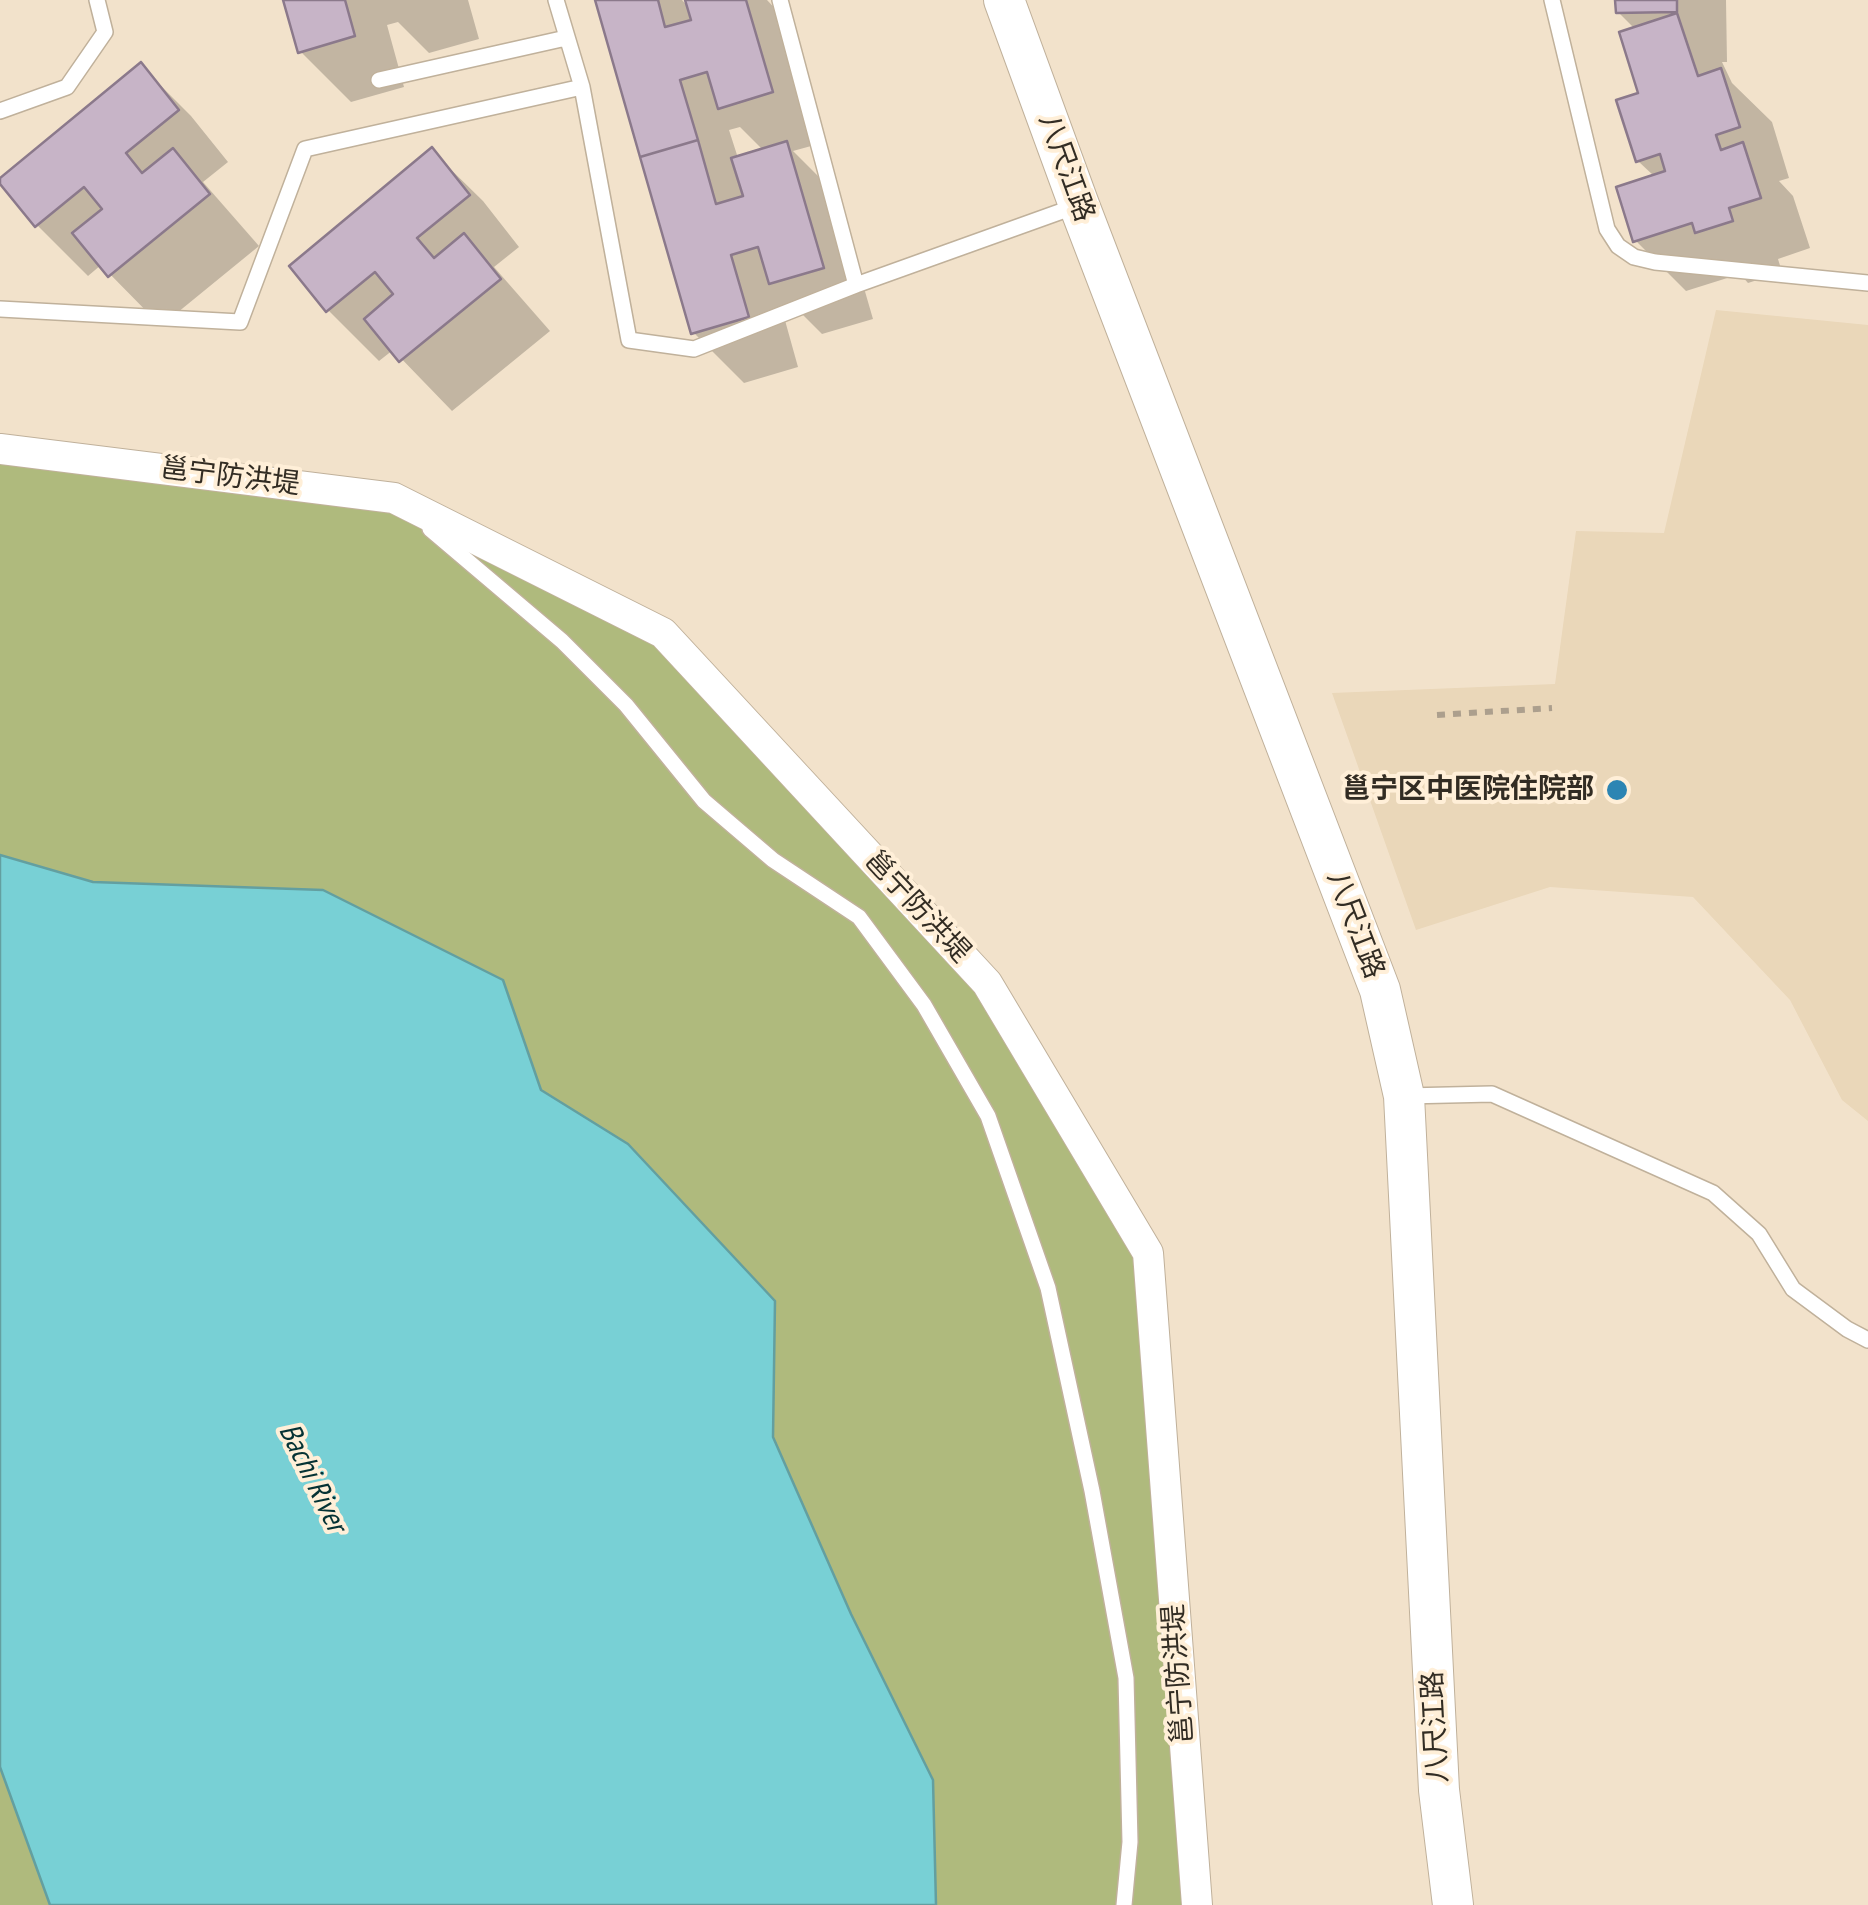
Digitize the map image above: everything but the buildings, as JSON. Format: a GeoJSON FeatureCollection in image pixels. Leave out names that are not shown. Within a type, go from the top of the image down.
{"type":"FeatureCollection","features":[{"type":"Feature","properties":{"kind":"street","name":"八尺江路"},"geometry":{"type":"LineString","coordinates":[[1004,0],[1380,990],[1404,1096],[1439,1790],[1454,1905]]}},
{"type":"Feature","properties":{"kind":"street","name":"邕宁防洪堤"},"geometry":{"type":"LineString","coordinates":[[0,449],[394,498],[663,633],[988,983],[1148,1253],[1196,1905]]}},
{"type":"Feature","properties":{"kind":"lane"},"geometry":{"type":"LineString","coordinates":[[0,111],[67,87],[105,32],[97,0]]}},
{"type":"Feature","properties":{"kind":"lane"},"geometry":{"type":"LineString","coordinates":[[556,0],[582,87],[629,340],[694,349],[856,285],[1079,205]]}},
{"type":"Feature","properties":{"kind":"lane"},"geometry":{"type":"LineString","coordinates":[[780,0],[856,285]]}},
{"type":"Feature","properties":{"kind":"lane"},"geometry":{"type":"LineString","coordinates":[[1552,0],[1607,229],[1618,246],[1634,257],[1655,262],[1868,283]]}},
{"type":"Feature","properties":{"kind":"lane"},"geometry":{"type":"LineString","coordinates":[[379,80],[566,38]]}},
{"type":"Feature","properties":{"kind":"lane"},"geometry":{"type":"LineString","coordinates":[[0,309],[240,322],[305,149],[582,87]]}},
{"type":"Feature","properties":{"kind":"lane"},"geometry":{"type":"LineString","coordinates":[[394,498],[562,641],[626,706],[704,801],[773,860],[859,917],[924,1005],[988,1116],[1048,1288],[1092,1491],[1126,1678],[1130,1842],[1124,1905]]}},
{"type":"Feature","properties":{"kind":"lane"},"geometry":{"type":"LineString","coordinates":[[1404,1096],[1492,1094],[1713,1193],[1760,1234],[1793,1289],[1847,1330],[1868,1340]]}},
{"type":"Feature","properties":{"kind":"path"},"geometry":{"type":"LineString","coordinates":[[1437,716],[1552,708]]}},
{"type":"Feature","properties":{"kind":"shaded area","name":"邕宁区中医院住院部"},"geometry":{"type":"Polygon","coordinates":[[[1716,310],[1868,325],[1868,1121],[1842,1100],[1790,1000],[1693,897],[1550,887],[1416,930],[1332,693],[1555,684],[1576,531],[1664,533],[1716,310]]]}},
{"type":"Feature","properties":{"kind":"green space"},"geometry":{"type":"Polygon","coordinates":[[[0,449],[394,498],[663,633],[987,983],[1148,1253],[1197,1905],[936,1905],[933,1780],[851,1614],[773,1437],[775,1301],[628,1144],[541,1090],[503,980],[323,890],[92,882],[0,855],[0,449]]]}},
{"type":"Feature","properties":{"kind":"green space"},"geometry":{"type":"Polygon","coordinates":[[[0,1767],[50,1905],[0,1905],[0,1767]]]}},
{"type":"Feature","properties":{"kind":"water","name":"Bachi River"},"geometry":{"type":"Polygon","coordinates":[[[0,855],[93,882],[323,890],[503,980],[541,1090],[628,1144],[775,1301],[773,1437],[851,1614],[933,1780],[936,1905],[50,1905],[0,1767],[0,855]]]}},
{"type":"Feature","properties":{"kind":"place","name":"邕宁区中医院住院部"},"geometry":{"type":"Point","coordinates":[1617,790]}}]}
